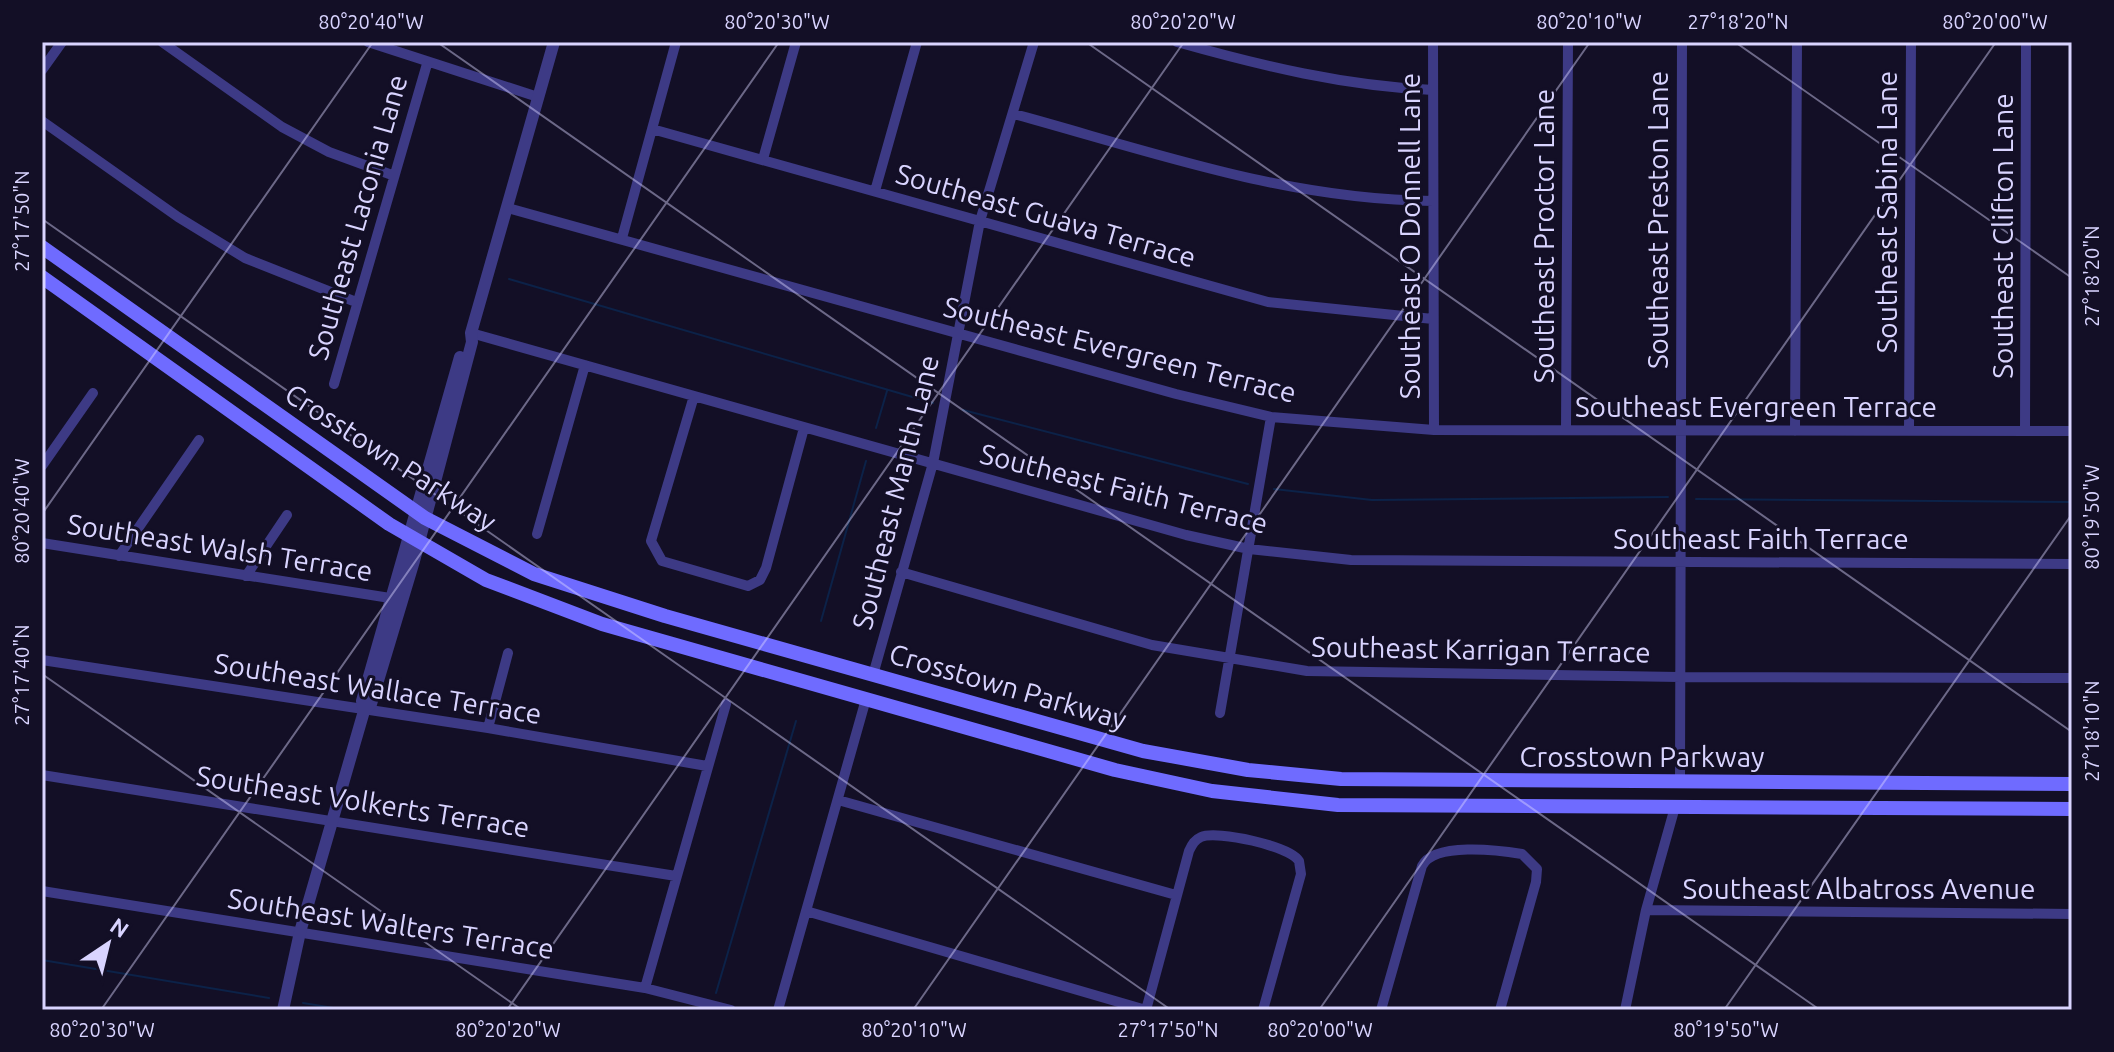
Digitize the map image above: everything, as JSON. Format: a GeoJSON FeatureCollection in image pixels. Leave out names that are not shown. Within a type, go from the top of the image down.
{"type":"FeatureCollection","features":[{"type":"Feature","properties":{"kind":"main road","name":"Crosstown Parkway"},"geometry":{"type":"LineString","coordinates":[[42,247],[420,514],[492,555],[568,586],[1065,730],[1189,761],[1341,779],[2072,784]]}},
{"type":"Feature","properties":{"kind":"main road","name":"Crosstown Parkway"},"geometry":{"type":"LineString","coordinates":[[42,277],[413,540],[508,590],[579,617],[1051,752],[1167,782],[1259,798],[1338,805],[2072,809]]}},
{"type":"Feature","properties":{"kind":"main road"},"geometry":{"type":"LineString","coordinates":[[1051,752],[1054,736],[1065,730]]}},
{"type":"Feature","properties":{"kind":"main road"},"geometry":{"type":"LineString","coordinates":[[1478,806],[1490,794],[1488,782]]}},
{"type":"Feature","properties":{"kind":"main road"},"geometry":{"type":"LineString","coordinates":[[1938,808],[1942,795],[1961,784]]}},
{"type":"Feature","properties":{"kind":"street"},"geometry":{"type":"LineString","coordinates":[[42,70],[62,42]]}},
{"type":"Feature","properties":{"kind":"street"},"geometry":{"type":"LineString","coordinates":[[162,42],[282,127],[329,152],[392,175]]}},
{"type":"Feature","properties":{"kind":"street"},"geometry":{"type":"LineString","coordinates":[[368,42],[427,64],[538,97]]}},
{"type":"Feature","properties":{"kind":"street"},"geometry":{"type":"LineString","coordinates":[[364,711],[371,704],[420,514],[472,342],[471,333],[554,42]]}},
{"type":"Feature","properties":{"kind":"street"},"geometry":{"type":"LineString","coordinates":[[622,238],[676,42]]}},
{"type":"Feature","properties":{"kind":"street"},"geometry":{"type":"LineString","coordinates":[[763,159],[796,42]]}},
{"type":"Feature","properties":{"kind":"street"},"geometry":{"type":"LineString","coordinates":[[875,191],[917,42]]}},
{"type":"Feature","properties":{"kind":"street","name":"Southeast Manth Lane"},"geometry":{"type":"LineString","coordinates":[[873,675],[933,463],[980,221],[1034,42]]}},
{"type":"Feature","properties":{"kind":"street"},"geometry":{"type":"LineString","coordinates":[[1177,42],[1282,71],[1372,87],[1433,90]]}},
{"type":"Feature","properties":{"kind":"street","name":"Southeast O Donnell Lane"},"geometry":{"type":"LineString","coordinates":[[1433,42],[1434,430]]}},
{"type":"Feature","properties":{"kind":"street","name":"Southeast Proctor Lane"},"geometry":{"type":"LineString","coordinates":[[1566,430],[1568,42]]}},
{"type":"Feature","properties":{"kind":"street","name":"Southeast Preston Lane"},"geometry":{"type":"LineString","coordinates":[[1680,782],[1682,42]]}},
{"type":"Feature","properties":{"kind":"street"},"geometry":{"type":"LineString","coordinates":[[1795,431],[1797,42]]}},
{"type":"Feature","properties":{"kind":"street","name":"Southeast Sabina Lane"},"geometry":{"type":"LineString","coordinates":[[1909,431],[1911,42]]}},
{"type":"Feature","properties":{"kind":"street","name":"Southeast Clifton Lane"},"geometry":{"type":"LineString","coordinates":[[2025,431],[2026,42]]}},
{"type":"Feature","properties":{"kind":"street","name":"Southeast Laconia Lane"},"geometry":{"type":"LineString","coordinates":[[334,384],[392,175],[427,64]]}},
{"type":"Feature","properties":{"kind":"street"},"geometry":{"type":"LineString","coordinates":[[1014,114],[1276,187],[1371,201],[1433,201]]}},
{"type":"Feature","properties":{"kind":"street"},"geometry":{"type":"LineString","coordinates":[[42,121],[178,217],[245,258],[356,302]]}},
{"type":"Feature","properties":{"kind":"street","name":"Southeast Guava Terrace"},"geometry":{"type":"LineString","coordinates":[[652,129],[1268,302],[1433,319]]}},
{"type":"Feature","properties":{"kind":"street","name":"Southeast Evergreen Terrace"},"geometry":{"type":"LineString","coordinates":[[508,208],[1271,417],[1434,430],[2072,431]]}},
{"type":"Feature","properties":{"kind":"street","name":"Southeast Faith Terrace"},"geometry":{"type":"LineString","coordinates":[[471,333],[1143,523],[1249,549],[1351,560],[2072,564]]}},
{"type":"Feature","properties":{"kind":"street"},"geometry":{"type":"LineString","coordinates":[[537,534],[585,365]]}},
{"type":"Feature","properties":{"kind":"street"},"geometry":{"type":"LineString","coordinates":[[42,466],[93,393]]}},
{"type":"Feature","properties":{"kind":"street"},"geometry":{"type":"LineString","coordinates":[[694,396],[651,541],[662,561],[748,586],[760,580],[804,428]]}},
{"type":"Feature","properties":{"kind":"street"},"geometry":{"type":"LineString","coordinates":[[1220,713],[1271,417]]}},
{"type":"Feature","properties":{"kind":"street"},"geometry":{"type":"LineString","coordinates":[[119,556],[199,440]]}},
{"type":"Feature","properties":{"kind":"street"},"geometry":{"type":"LineString","coordinates":[[246,576],[287,515]]}},
{"type":"Feature","properties":{"kind":"street"},"geometry":{"type":"LineString","coordinates":[[283,1010],[300,932],[364,711],[362,701],[390,598],[413,540]]}},
{"type":"Feature","properties":{"kind":"street","name":"Southeast Walsh Terrace"},"geometry":{"type":"LineString","coordinates":[[42,543],[390,598]]}},
{"type":"Feature","properties":{"kind":"street","name":"Southeast Karrigan Terrace"},"geometry":{"type":"LineString","coordinates":[[901,572],[1152,645],[1307,671],[1679,677],[2072,678]]}},
{"type":"Feature","properties":{"kind":"street"},"geometry":{"type":"LineString","coordinates":[[488,728],[508,653]]}},
{"type":"Feature","properties":{"kind":"street","name":"Southeast Wallace Terrace"},"geometry":{"type":"LineString","coordinates":[[42,660],[488,728],[707,766]]}},
{"type":"Feature","properties":{"kind":"street"},"geometry":{"type":"LineString","coordinates":[[778,1010],[866,699]]}},
{"type":"Feature","properties":{"kind":"street"},"geometry":{"type":"LineString","coordinates":[[645,988],[726,704]]}},
{"type":"Feature","properties":{"kind":"street","name":"Southeast Volkerts Terrace"},"geometry":{"type":"LineString","coordinates":[[42,775],[676,876]]}},
{"type":"Feature","properties":{"kind":"street"},"geometry":{"type":"LineString","coordinates":[[838,800],[1176,895]]}},
{"type":"Feature","properties":{"kind":"street"},"geometry":{"type":"LineString","coordinates":[[1625,1010],[1646,910],[1675,807]]}},
{"type":"Feature","properties":{"kind":"street"},"geometry":{"type":"LineString","coordinates":[[806,911],[1146,1010],[1176,895],[1194,841],[1207,835],[1248,841],[1289,850],[1301,867],[1263,1010]]}},
{"type":"Feature","properties":{"kind":"street"},"geometry":{"type":"LineString","coordinates":[[1381,1010],[1425,860],[1438,851],[1522,854],[1533,862],[1538,875],[1500,1010]]}},
{"type":"Feature","properties":{"kind":"street","name":"Southeast Walters Terrace"},"geometry":{"type":"LineString","coordinates":[[42,891],[645,988],[731,1010]]}},
{"type":"Feature","properties":{"kind":"street","name":"Southeast Albatross Avenue"},"geometry":{"type":"LineString","coordinates":[[1646,910],[2072,914]]}},
{"type":"Feature","properties":{"kind":"waterway"},"geometry":{"type":"LineString","coordinates":[[509,279],[933,403]]}},
{"type":"Feature","properties":{"kind":"waterway"},"geometry":{"type":"LineString","coordinates":[[876,428],[887,391]]}},
{"type":"Feature","properties":{"kind":"waterway"},"geometry":{"type":"LineString","coordinates":[[963,410],[1248,484]]}},
{"type":"Feature","properties":{"kind":"waterway"},"geometry":{"type":"LineString","coordinates":[[821,621],[866,461]]}},
{"type":"Feature","properties":{"kind":"waterway"},"geometry":{"type":"LineString","coordinates":[[1274,489],[1372,500],[1668,497]]}},
{"type":"Feature","properties":{"kind":"waterway"},"geometry":{"type":"LineString","coordinates":[[1696,499],[2072,502]]}},
{"type":"Feature","properties":{"kind":"waterway"},"geometry":{"type":"LineString","coordinates":[[716,993],[796,721]]}},
{"type":"Feature","properties":{"kind":"waterway"},"geometry":{"type":"LineString","coordinates":[[42,960],[269,998]]}},
{"type":"Feature","properties":{"kind":"waterway"},"geometry":{"type":"LineString","coordinates":[[303,1003],[346,1010]]}}]}
